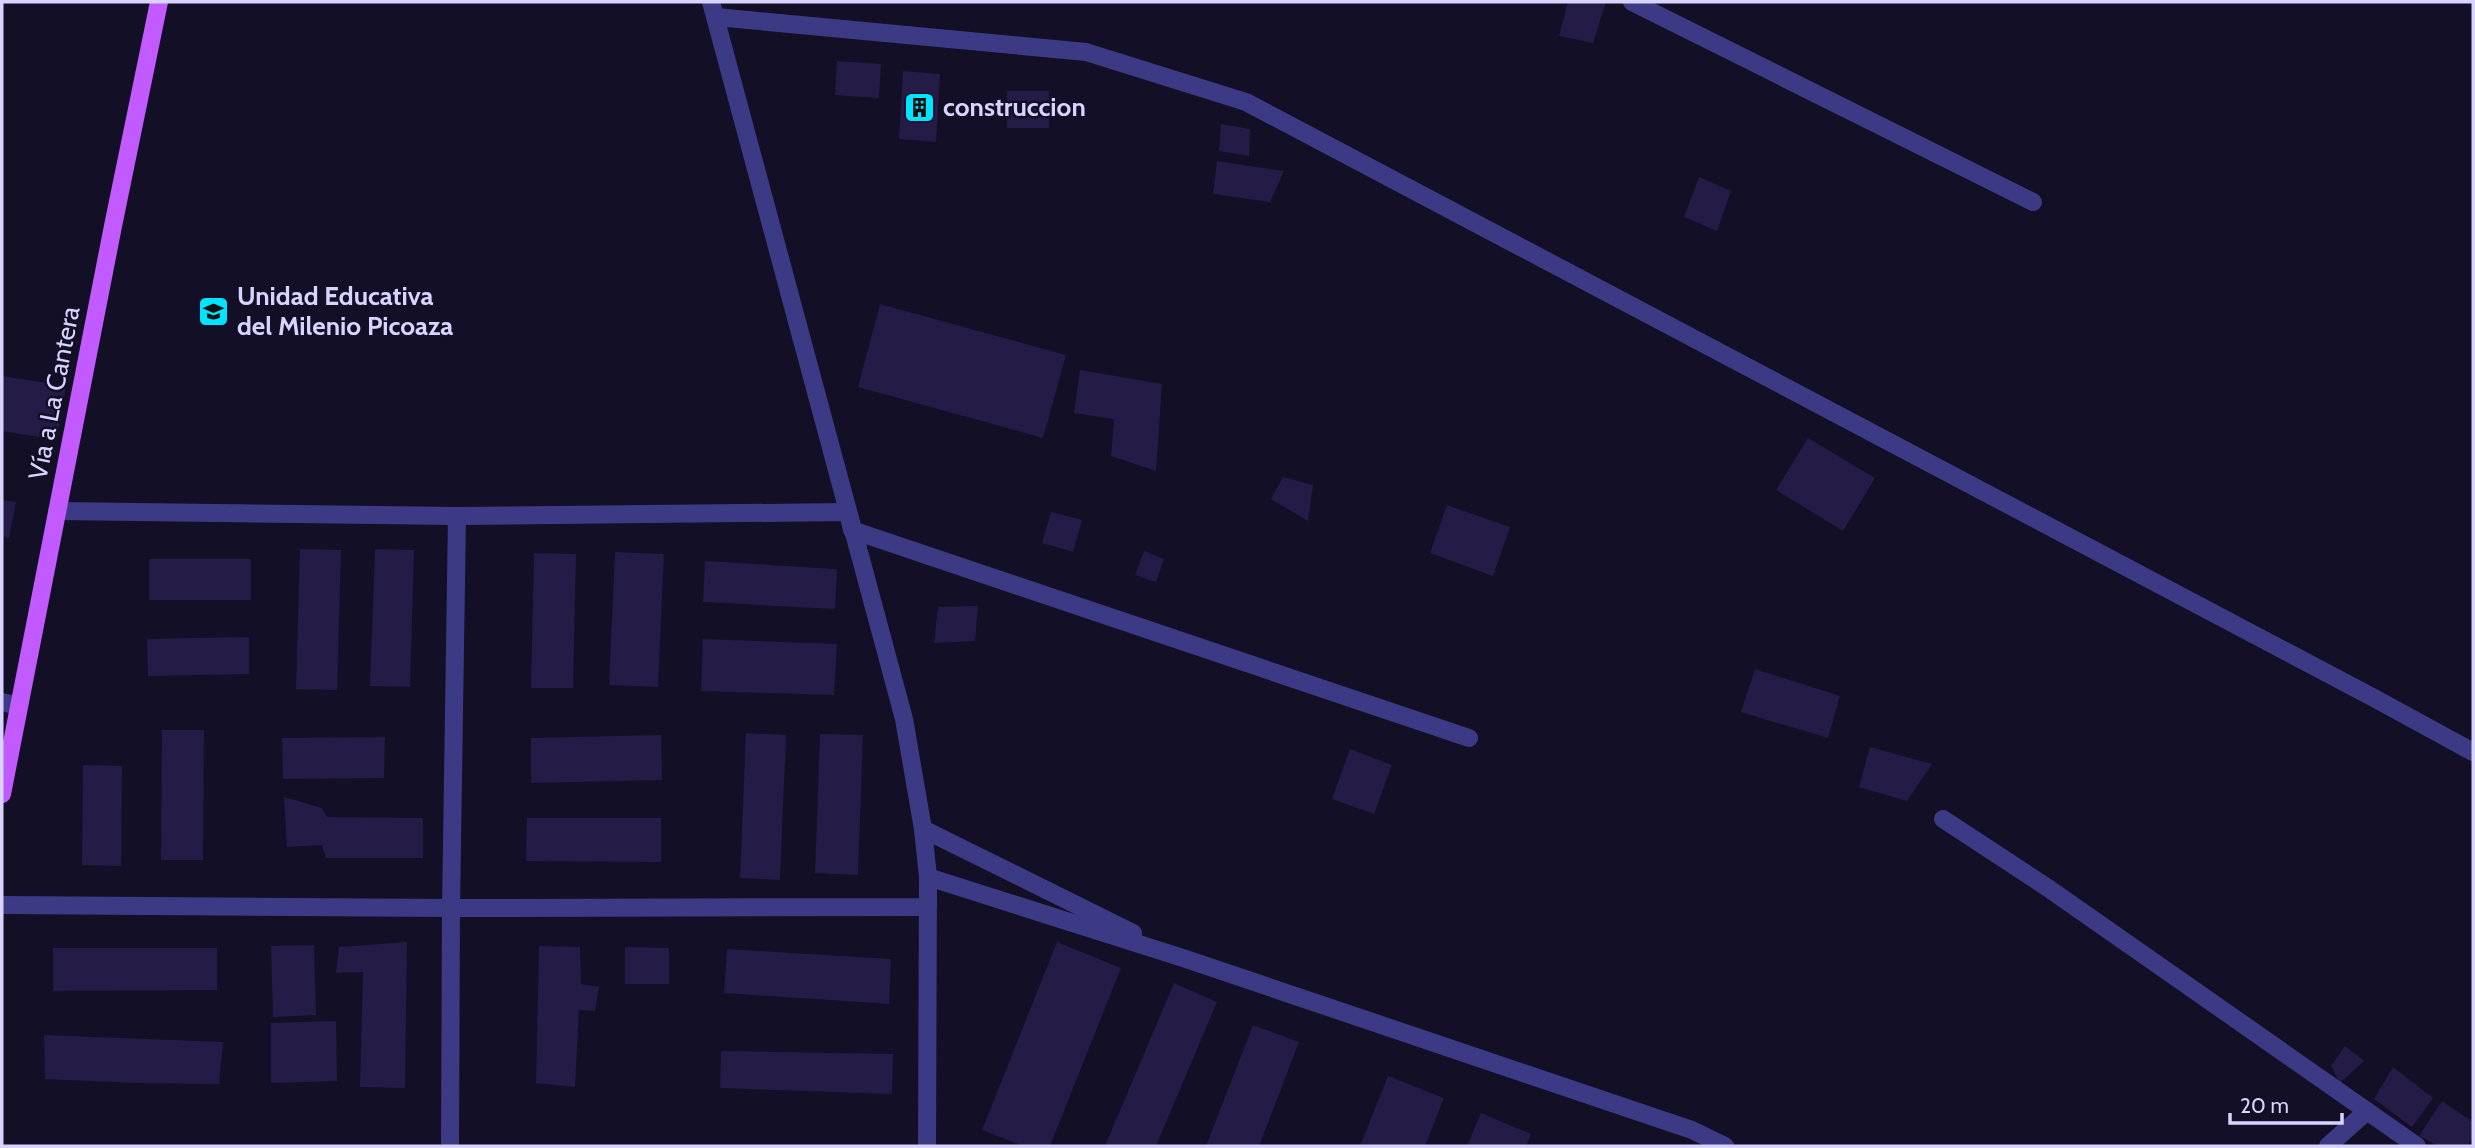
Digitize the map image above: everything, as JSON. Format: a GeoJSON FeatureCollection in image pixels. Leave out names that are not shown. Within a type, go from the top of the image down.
{"type":"FeatureCollection","features":[{"type":"Feature","properties":{"kind":"main road","name":"Vía a La Cantera"},"geometry":{"type":"LineString","coordinates":[[2,794],[10,704],[57,512],[159,2]]}},
{"type":"Feature","properties":{"kind":"street"},"geometry":{"type":"LineString","coordinates":[[1632,2],[2033,202]]}},
{"type":"Feature","properties":{"kind":"street"},"geometry":{"type":"LineString","coordinates":[[927,1146],[928,877],[923,829],[904,719],[714,10],[1086,52],[1246,102],[2473,752]]}},
{"type":"Feature","properties":{"kind":"street"},"geometry":{"type":"LineString","coordinates":[[57,512],[850,521],[1469,738]]}},
{"type":"Feature","properties":{"kind":"street"},"geometry":{"type":"LineString","coordinates":[[450,1146],[457,516]]}},
{"type":"Feature","properties":{"kind":"street"},"geometry":{"type":"LineString","coordinates":[[1942,819],[2051,890],[2417,1146]]}},
{"type":"Feature","properties":{"kind":"street"},"geometry":{"type":"LineString","coordinates":[[923,829],[1183,958]]}},
{"type":"Feature","properties":{"kind":"street"},"geometry":{"type":"LineString","coordinates":[[928,877],[1183,958],[1692,1130],[1725,1146]]}},
{"type":"Feature","properties":{"kind":"street"},"geometry":{"type":"LineString","coordinates":[[2,905],[928,907]]}},
{"type":"Feature","properties":{"kind":"street"},"geometry":{"type":"LineString","coordinates":[[2328,1146],[2367,1111]]}},
{"type":"Feature","properties":{"kind":"building"},"geometry":{"type":"Polygon","coordinates":[[[1568,2],[1606,2],[1593,43],[1559,36],[1568,2]]]}},
{"type":"Feature","properties":{"kind":"building"},"geometry":{"type":"Polygon","coordinates":[[[837,61],[881,64],[879,98],[835,95],[837,61]]]}},
{"type":"Feature","properties":{"kind":"building","name":"construccion"},"geometry":{"type":"Polygon","coordinates":[[[903,71],[940,74],[936,142],[899,139],[903,71]]]}},
{"type":"Feature","properties":{"kind":"building"},"geometry":{"type":"Polygon","coordinates":[[[1007,91],[1049,91],[1049,128],[1007,128],[1007,91]]]}},
{"type":"Feature","properties":{"kind":"building"},"geometry":{"type":"Polygon","coordinates":[[[1221,124],[1250,129],[1249,156],[1219,151],[1221,124]]]}},
{"type":"Feature","properties":{"kind":"building"},"geometry":{"type":"Polygon","coordinates":[[[1217,161],[1284,171],[1270,202],[1213,194],[1217,161]]]}},
{"type":"Feature","properties":{"kind":"building"},"geometry":{"type":"Polygon","coordinates":[[[1699,177],[1731,191],[1717,231],[1684,217],[1699,177]]]}},
{"type":"Feature","properties":{"kind":"building"},"geometry":{"type":"Polygon","coordinates":[[[880,304],[1066,355],[1043,438],[858,387],[880,304]]]}},
{"type":"Feature","properties":{"kind":"building"},"geometry":{"type":"Polygon","coordinates":[[[1080,370],[1162,384],[1156,471],[1111,456],[1114,419],[1074,413],[1080,370]]]}},
{"type":"Feature","properties":{"kind":"building"},"geometry":{"type":"Polygon","coordinates":[[[2,376],[66,386],[57,440],[2,431],[2,376]]]}},
{"type":"Feature","properties":{"kind":"building"},"geometry":{"type":"Polygon","coordinates":[[[1808,438],[1875,478],[1843,531],[1776,490],[1808,438]]]}},
{"type":"Feature","properties":{"kind":"building"},"geometry":{"type":"Polygon","coordinates":[[[1283,477],[1313,485],[1308,521],[1271,499],[1283,477]]]}},
{"type":"Feature","properties":{"kind":"building"},"geometry":{"type":"Polygon","coordinates":[[[2,500],[16,502],[9,538],[2,536],[2,500]]]}},
{"type":"Feature","properties":{"kind":"building"},"geometry":{"type":"Polygon","coordinates":[[[1447,505],[1510,527],[1493,576],[1430,553],[1447,505]]]}},
{"type":"Feature","properties":{"kind":"building"},"geometry":{"type":"Polygon","coordinates":[[[1051,512],[1082,520],[1073,552],[1042,543],[1051,512]]]}},
{"type":"Feature","properties":{"kind":"building"},"geometry":{"type":"Polygon","coordinates":[[[300,549],[341,550],[337,690],[296,689],[300,549]]]}},
{"type":"Feature","properties":{"kind":"building"},"geometry":{"type":"Polygon","coordinates":[[[375,549],[414,550],[410,687],[370,686],[375,549]]]}},
{"type":"Feature","properties":{"kind":"building"},"geometry":{"type":"Polygon","coordinates":[[[1144,551],[1164,559],[1156,582],[1135,575],[1144,551]]]}},
{"type":"Feature","properties":{"kind":"building"},"geometry":{"type":"Polygon","coordinates":[[[615,552],[664,554],[658,687],[609,685],[615,552]]]}},
{"type":"Feature","properties":{"kind":"building"},"geometry":{"type":"Polygon","coordinates":[[[534,553],[576,554],[573,688],[531,688],[534,553]]]}},
{"type":"Feature","properties":{"kind":"building"},"geometry":{"type":"Polygon","coordinates":[[[149,559],[251,559],[251,600],[149,600],[149,559]]]}},
{"type":"Feature","properties":{"kind":"building"},"geometry":{"type":"Polygon","coordinates":[[[705,561],[837,569],[835,609],[703,602],[705,561]]]}},
{"type":"Feature","properties":{"kind":"building"},"geometry":{"type":"Polygon","coordinates":[[[978,606],[975,641],[934,643],[938,607],[978,606]]]}},
{"type":"Feature","properties":{"kind":"building"},"geometry":{"type":"Polygon","coordinates":[[[249,637],[249,674],[148,676],[147,639],[249,637]]]}},
{"type":"Feature","properties":{"kind":"building"},"geometry":{"type":"Polygon","coordinates":[[[703,639],[837,644],[834,695],[701,691],[703,639]]]}},
{"type":"Feature","properties":{"kind":"building"},"geometry":{"type":"Polygon","coordinates":[[[1755,669],[1840,696],[1828,738],[1741,712],[1755,669]]]}},
{"type":"Feature","properties":{"kind":"building"},"geometry":{"type":"Polygon","coordinates":[[[162,730],[204,730],[203,860],[161,860],[162,730]]]}},
{"type":"Feature","properties":{"kind":"building"},"geometry":{"type":"Polygon","coordinates":[[[746,733],[786,735],[780,880],[740,878],[746,733]]]}},
{"type":"Feature","properties":{"kind":"building"},"geometry":{"type":"Polygon","coordinates":[[[820,734],[863,735],[858,875],[815,873],[820,734]]]}},
{"type":"Feature","properties":{"kind":"building"},"geometry":{"type":"Polygon","coordinates":[[[661,735],[662,780],[531,783],[531,738],[661,735]]]}},
{"type":"Feature","properties":{"kind":"building"},"geometry":{"type":"Polygon","coordinates":[[[385,737],[384,778],[283,779],[282,738],[385,737]]]}},
{"type":"Feature","properties":{"kind":"building"},"geometry":{"type":"Polygon","coordinates":[[[1870,747],[1932,764],[1907,801],[1859,787],[1870,747]]]}},
{"type":"Feature","properties":{"kind":"building"},"geometry":{"type":"Polygon","coordinates":[[[1350,749],[1392,765],[1374,814],[1332,799],[1350,749]]]}},
{"type":"Feature","properties":{"kind":"building"},"geometry":{"type":"Polygon","coordinates":[[[83,765],[122,766],[121,866],[82,865],[83,765]]]}},
{"type":"Feature","properties":{"kind":"building"},"geometry":{"type":"Polygon","coordinates":[[[284,797],[322,808],[327,817],[423,818],[423,858],[326,858],[322,845],[287,847],[284,797]]]}},
{"type":"Feature","properties":{"kind":"building"},"geometry":{"type":"Polygon","coordinates":[[[527,818],[661,818],[661,862],[526,861],[527,818]]]}},
{"type":"Feature","properties":{"kind":"building"},"geometry":{"type":"Polygon","coordinates":[[[407,942],[405,1088],[360,1087],[363,972],[336,973],[339,947],[407,942]]]}},
{"type":"Feature","properties":{"kind":"building"},"geometry":{"type":"Polygon","coordinates":[[[1057,942],[1121,968],[1050,1146],[1023,1146],[982,1130],[1057,942]]]}},
{"type":"Feature","properties":{"kind":"building"},"geometry":{"type":"Polygon","coordinates":[[[314,945],[316,1015],[273,1017],[271,946],[314,945]]]}},
{"type":"Feature","properties":{"kind":"building"},"geometry":{"type":"Polygon","coordinates":[[[539,946],[580,947],[581,984],[599,987],[595,1011],[579,1010],[575,1087],[536,1083],[539,946]]]}},
{"type":"Feature","properties":{"kind":"building"},"geometry":{"type":"Polygon","coordinates":[[[625,947],[669,948],[669,984],[625,984],[625,947]]]}},
{"type":"Feature","properties":{"kind":"building"},"geometry":{"type":"Polygon","coordinates":[[[53,948],[217,948],[217,990],[53,991],[53,948]]]}},
{"type":"Feature","properties":{"kind":"building"},"geometry":{"type":"Polygon","coordinates":[[[727,949],[891,959],[889,1004],[724,993],[727,949]]]}},
{"type":"Feature","properties":{"kind":"building"},"geometry":{"type":"Polygon","coordinates":[[[1174,983],[1217,1002],[1156,1146],[1105,1146],[1174,983]]]}},
{"type":"Feature","properties":{"kind":"building"},"geometry":{"type":"Polygon","coordinates":[[[336,1021],[337,1081],[271,1083],[271,1023],[336,1021]]]}},
{"type":"Feature","properties":{"kind":"building"},"geometry":{"type":"Polygon","coordinates":[[[1253,1025],[1299,1042],[1259,1146],[1206,1146],[1253,1025]]]}},
{"type":"Feature","properties":{"kind":"building"},"geometry":{"type":"Polygon","coordinates":[[[44,1035],[223,1042],[219,1084],[45,1079],[44,1035]]]}},
{"type":"Feature","properties":{"kind":"building"},"geometry":{"type":"Polygon","coordinates":[[[2345,1046],[2364,1061],[2340,1083],[2331,1066],[2345,1046]]]}},
{"type":"Feature","properties":{"kind":"building"},"geometry":{"type":"Polygon","coordinates":[[[721,1051],[893,1054],[892,1094],[720,1088],[721,1051]]]}},
{"type":"Feature","properties":{"kind":"building"},"geometry":{"type":"Polygon","coordinates":[[[2393,1067],[2433,1098],[2412,1127],[2374,1099],[2393,1067]]]}},
{"type":"Feature","properties":{"kind":"building"},"geometry":{"type":"Polygon","coordinates":[[[1388,1076],[1444,1098],[1425,1146],[1360,1146],[1388,1076]]]}},
{"type":"Feature","properties":{"kind":"building"},"geometry":{"type":"Polygon","coordinates":[[[2442,1101],[2473,1122],[2473,1137],[2468,1146],[2439,1146],[2419,1136],[2442,1101]]]}},
{"type":"Feature","properties":{"kind":"building"},"geometry":{"type":"Polygon","coordinates":[[[1481,1113],[1531,1134],[1526,1146],[1467,1146],[1481,1113]]]}},
{"type":"Feature","properties":{"kind":"place","name":"construccion"},"geometry":{"type":"Point","coordinates":[920,107]}},
{"type":"Feature","properties":{"kind":"place","name":"Unidad Educativa del Milenio Picoaza"},"geometry":{"type":"Point","coordinates":[214,311]}}]}
